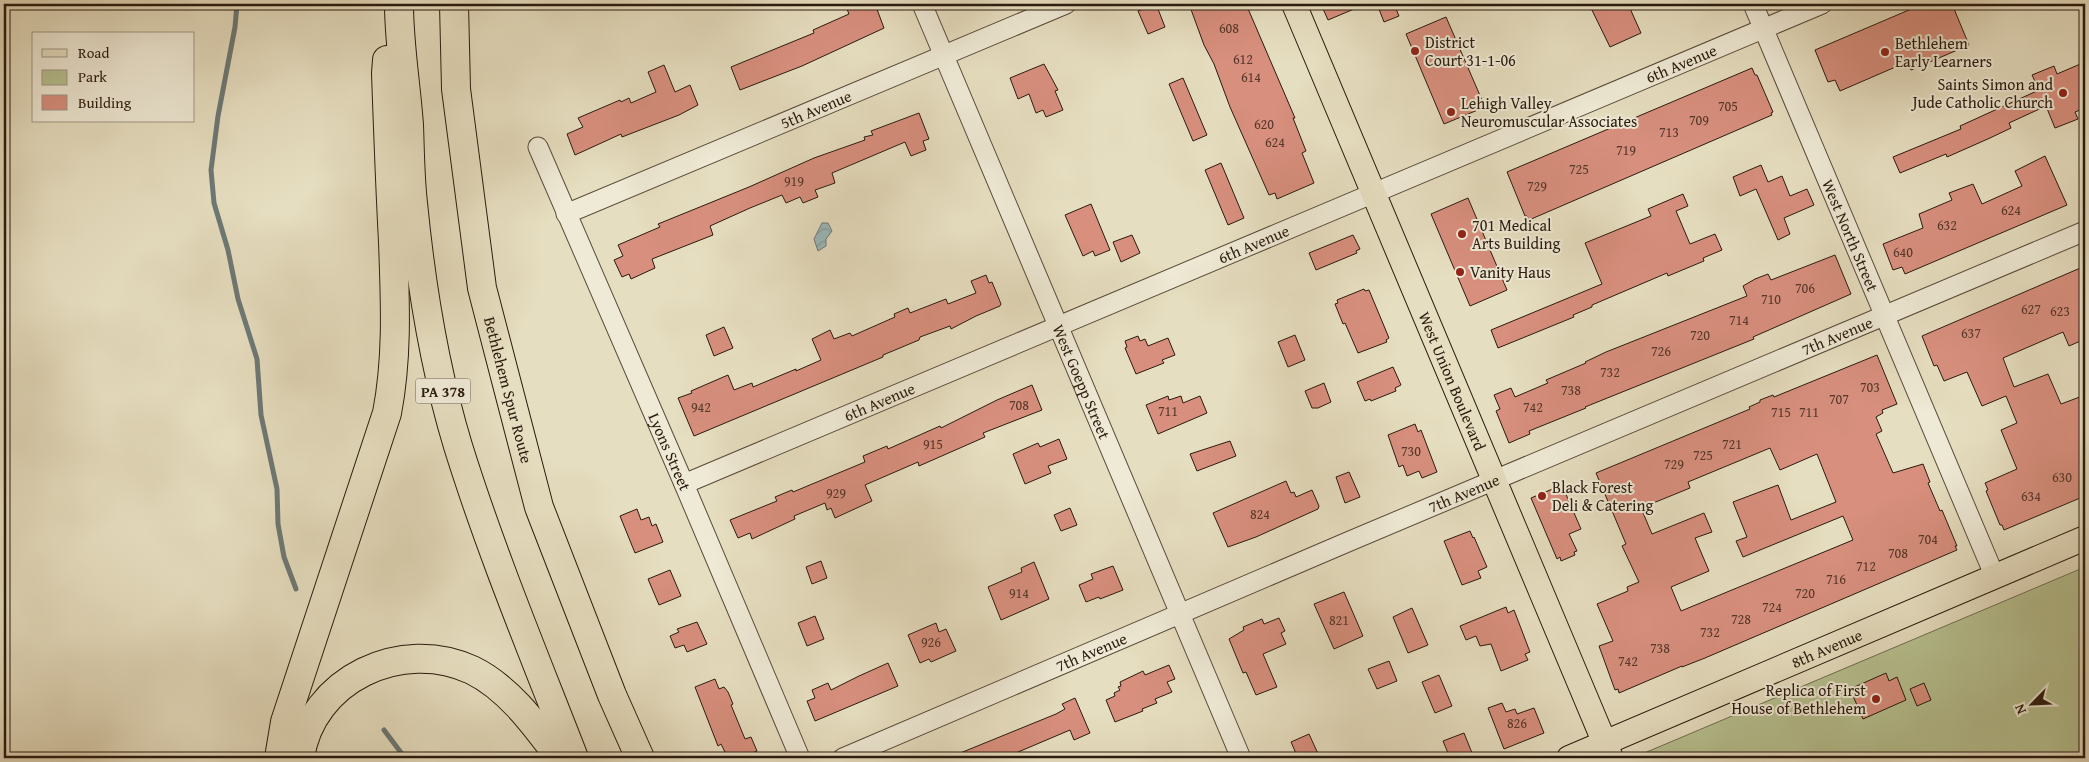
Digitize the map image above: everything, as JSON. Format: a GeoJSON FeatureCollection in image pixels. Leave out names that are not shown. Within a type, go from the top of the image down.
{"type":"FeatureCollection","features":[{"type":"Feature","properties":{"kind":"highway"},"geometry":{"type":"LineString","coordinates":[[279,758],[285,722],[387,413],[393,380],[395,356],[394,288],[386,74],[391,4]]}},
{"type":"Feature","properties":{"kind":"highway","name":"PA 378"},"geometry":{"type":"LineString","coordinates":[[399,4],[399,26],[409,123],[413,202],[431,332],[443,388],[458,444],[482,518],[574,758]]}},
{"type":"Feature","properties":{"kind":"highway","name":"Bethlehem Spur Route"},"geometry":{"type":"LineString","coordinates":[[454,4],[456,88],[482,288],[539,507],[612,695],[640,758]]}},
{"type":"Feature","properties":{"kind":"highway"},"geometry":{"type":"LineString","coordinates":[[300,758],[302,746],[314,717],[332,694],[355,676],[383,663],[412,659],[443,662],[472,670],[499,688],[522,711],[560,758]]}},
{"type":"Feature","properties":{"kind":"main road","name":"West Union Boulevard"},"geometry":{"type":"LineString","coordinates":[[1294,4],[1607,751]]}},
{"type":"Feature","properties":{"kind":"main road","name":"8th Avenue"},"geometry":{"type":"LineString","coordinates":[[1569,758],[1607,751],[2085,538]]}},
{"type":"Feature","properties":{"kind":"street","name":"West Goepp Street"},"geometry":{"type":"LineString","coordinates":[[922,4],[1241,758]]}},
{"type":"Feature","properties":{"kind":"street","name":"5th Avenue"},"geometry":{"type":"LineString","coordinates":[[566,214],[1066,4]]}},
{"type":"Feature","properties":{"kind":"street","name":"West North Street"},"geometry":{"type":"LineString","coordinates":[[1753,4],[1995,577]]}},
{"type":"Feature","properties":{"kind":"street","name":"6th Avenue"},"geometry":{"type":"LineString","coordinates":[[684,484],[1822,4]]}},
{"type":"Feature","properties":{"kind":"street","name":"Lyons Street"},"geometry":{"type":"LineString","coordinates":[[538,147],[800,758]]}},
{"type":"Feature","properties":{"kind":"street","name":"7th Avenue"},"geometry":{"type":"LineString","coordinates":[[843,758],[2085,231]]}},
{"type":"Feature","properties":{"kind":"green space"},"geometry":{"type":"Polygon","coordinates":[[[2085,567],[2085,758],[1644,758],[1642,754],[2085,567]]]}},
{"type":"Feature","properties":{"kind":"water"},"geometry":{"type":"Polygon","coordinates":[[[822,223],[828,223],[832,231],[826,239],[826,246],[818,251],[814,239],[822,223]]]}},
{"type":"Feature","properties":{"kind":"building"},"geometry":{"type":"Polygon","coordinates":[[[860,4],[875,4],[884,28],[802,66],[740,90],[731,67],[814,33],[813,30],[849,14],[847,9],[860,4]]]}},
{"type":"Feature","properties":{"kind":"building"},"geometry":{"type":"Polygon","coordinates":[[[1156,4],[1165,27],[1148,34],[1138,11],[1156,4]]]}},
{"type":"Feature","properties":{"kind":"building"},"geometry":{"type":"Polygon","coordinates":[[[1189,4],[1246,4],[1295,118],[1293,118],[1306,151],[1302,153],[1314,183],[1277,199],[1275,193],[1269,195],[1230,107],[1214,64],[1204,45],[1189,4]]]}},
{"type":"Feature","properties":{"kind":"building"},"geometry":{"type":"Polygon","coordinates":[[[1321,4],[1366,4],[1328,20],[1321,4]]]}},
{"type":"Feature","properties":{"kind":"building"},"geometry":{"type":"Polygon","coordinates":[[[1377,4],[1394,4],[1399,16],[1384,22],[1377,4]]]}},
{"type":"Feature","properties":{"kind":"building"},"geometry":{"type":"Polygon","coordinates":[[[1589,4],[1628,4],[1641,33],[1610,47],[1589,4]]]}},
{"type":"Feature","properties":{"kind":"building","name":"Bethlehem Early Learners"},"geometry":{"type":"Polygon","coordinates":[[[1923,4],[1952,4],[1969,45],[1911,70],[1907,62],[1840,91],[1835,80],[1828,82],[1815,50],[1923,4]]]}},
{"type":"Feature","properties":{"kind":"building"},"geometry":{"type":"Polygon","coordinates":[[[1446,17],[1485,107],[1444,124],[1406,34],[1446,17]]]}},
{"type":"Feature","properties":{"kind":"building"},"geometry":{"type":"Polygon","coordinates":[[[2085,62],[2085,108],[2075,112],[2078,119],[2055,128],[2046,106],[2009,123],[2011,128],[1990,138],[1947,157],[1946,154],[1900,173],[1893,157],[1961,129],[1960,126],[2039,90],[2032,75],[2054,66],[2057,74],[2085,62]]]}},
{"type":"Feature","properties":{"kind":"building"},"geometry":{"type":"Polygon","coordinates":[[[1044,64],[1058,90],[1055,91],[1063,110],[1046,117],[1043,110],[1036,113],[1029,94],[1018,99],[1010,78],[1044,64]]]}},
{"type":"Feature","properties":{"kind":"building"},"geometry":{"type":"Polygon","coordinates":[[[664,65],[675,92],[690,85],[698,105],[679,115],[622,137],[621,134],[575,155],[567,134],[583,127],[578,118],[620,100],[621,102],[629,98],[631,103],[656,92],[648,72],[664,65]]]}},
{"type":"Feature","properties":{"kind":"building"},"geometry":{"type":"Polygon","coordinates":[[[1752,68],[1773,112],[1771,113],[1772,115],[1529,220],[1525,216],[1507,172],[1752,68]]]}},
{"type":"Feature","properties":{"kind":"building"},"geometry":{"type":"Polygon","coordinates":[[[1183,78],[1207,135],[1193,141],[1169,84],[1183,78]]]}},
{"type":"Feature","properties":{"kind":"building"},"geometry":{"type":"Polygon","coordinates":[[[919,113],[929,139],[923,141],[926,150],[911,156],[905,142],[832,173],[835,183],[815,190],[818,197],[803,203],[800,197],[786,203],[782,195],[750,208],[710,226],[713,235],[652,259],[655,268],[631,279],[629,274],[622,277],[614,260],[623,256],[618,245],[660,227],[658,224],[814,158],[865,140],[864,137],[873,135],[871,131],[919,113]]]}},
{"type":"Feature","properties":{"kind":"building"},"geometry":{"type":"Polygon","coordinates":[[[2045,156],[2067,205],[1905,274],[1902,267],[1893,270],[1883,244],[1923,228],[1919,214],[1952,200],[1949,193],[1973,184],[1982,204],[2022,186],[2015,171],[2045,156]]]}},
{"type":"Feature","properties":{"kind":"building"},"geometry":{"type":"Polygon","coordinates":[[[1221,163],[1244,218],[1228,225],[1205,170],[1221,163]]]}},
{"type":"Feature","properties":{"kind":"building"},"geometry":{"type":"Polygon","coordinates":[[[1761,165],[1768,182],[1782,176],[1790,196],[1807,189],[1814,205],[1784,218],[1790,234],[1778,240],[1756,189],[1740,196],[1733,177],[1761,165]]]}},
{"type":"Feature","properties":{"kind":"building"},"geometry":{"type":"Polygon","coordinates":[[[1683,194],[1688,206],[1676,211],[1690,244],[1715,234],[1722,250],[1703,258],[1704,261],[1668,276],[1667,273],[1592,305],[1592,307],[1573,315],[1574,317],[1498,348],[1491,330],[1602,284],[1585,243],[1651,216],[1648,209],[1683,194]]]}},
{"type":"Feature","properties":{"kind":"building","name":"701 Medical Arts Building"},"geometry":{"type":"Polygon","coordinates":[[[1468,198],[1507,290],[1470,306],[1431,214],[1468,198]]]}},
{"type":"Feature","properties":{"kind":"building"},"geometry":{"type":"Polygon","coordinates":[[[1091,204],[1110,250],[1095,256],[1093,251],[1083,256],[1065,215],[1091,204]]]}},
{"type":"Feature","properties":{"kind":"building"},"geometry":{"type":"Polygon","coordinates":[[[1132,235],[1140,253],[1121,262],[1113,242],[1132,235]]]}},
{"type":"Feature","properties":{"kind":"building"},"geometry":{"type":"Polygon","coordinates":[[[1353,235],[1360,249],[1356,251],[1357,253],[1316,270],[1309,253],[1353,235]]]}},
{"type":"Feature","properties":{"kind":"building"},"geometry":{"type":"Polygon","coordinates":[[[1835,255],[1851,294],[1753,337],[1754,339],[1529,431],[1530,434],[1509,443],[1496,411],[1500,409],[1494,395],[1511,388],[1515,397],[1548,383],[1546,380],[1586,363],[1606,352],[1747,296],[1743,286],[1755,279],[1768,274],[1771,280],[1835,255]]]}},
{"type":"Feature","properties":{"kind":"building"},"geometry":{"type":"Polygon","coordinates":[[[2085,266],[2085,339],[2069,346],[2063,332],[2003,358],[2014,387],[2048,374],[2061,404],[2085,395],[2085,496],[2004,530],[2002,525],[2000,525],[1986,491],[1988,490],[1985,483],[2017,469],[2001,430],[2017,423],[2006,396],[1982,406],[1967,372],[1944,381],[1937,365],[1934,366],[1922,336],[2085,266]]]}},
{"type":"Feature","properties":{"kind":"building"},"geometry":{"type":"Polygon","coordinates":[[[986,275],[989,283],[992,282],[1001,304],[1000,306],[951,329],[950,326],[920,337],[919,340],[883,355],[883,357],[694,436],[678,398],[728,375],[734,390],[752,383],[753,387],[796,369],[796,371],[821,360],[812,339],[830,330],[834,339],[850,333],[852,336],[895,317],[894,314],[908,308],[910,313],[946,299],[948,304],[976,293],[971,281],[986,275]]]}},
{"type":"Feature","properties":{"kind":"building"},"geometry":{"type":"Polygon","coordinates":[[[1364,289],[1365,291],[1369,290],[1389,338],[1386,340],[1387,342],[1358,353],[1335,304],[1338,303],[1337,300],[1364,289]]]}},
{"type":"Feature","properties":{"kind":"building"},"geometry":{"type":"Polygon","coordinates":[[[724,327],[733,348],[714,356],[706,335],[724,327]]]}},
{"type":"Feature","properties":{"kind":"building"},"geometry":{"type":"Polygon","coordinates":[[[1295,335],[1305,360],[1288,367],[1278,342],[1295,335]]]}},
{"type":"Feature","properties":{"kind":"building"},"geometry":{"type":"Polygon","coordinates":[[[1138,336],[1140,341],[1145,339],[1148,346],[1168,338],[1175,355],[1162,360],[1164,363],[1136,374],[1125,348],[1127,347],[1125,341],[1138,336]]]}},
{"type":"Feature","properties":{"kind":"building"},"geometry":{"type":"Polygon","coordinates":[[[1877,355],[1897,404],[1882,410],[1883,413],[1876,417],[1882,431],[1876,434],[1893,473],[1923,464],[1930,482],[1928,483],[1940,511],[1942,510],[1957,550],[1619,693],[1618,689],[1615,690],[1599,646],[1613,641],[1597,604],[1628,591],[1627,587],[1639,582],[1622,546],[1626,544],[1596,473],[1750,409],[1749,407],[1760,402],[1760,400],[1773,395],[1774,397],[1877,355]],[[1770,448],[1688,482],[1690,488],[1641,508],[1652,534],[1704,513],[1712,532],[1695,538],[1709,571],[1671,587],[1681,611],[1853,540],[1843,516],[1743,557],[1736,541],[1747,537],[1733,502],[1778,485],[1791,520],[1836,502],[1817,454],[1780,470],[1770,448]]]}},
{"type":"Feature","properties":{"kind":"building"},"geometry":{"type":"Polygon","coordinates":[[[1393,367],[1401,385],[1395,388],[1396,391],[1371,401],[1370,399],[1365,401],[1357,382],[1393,367]]]}},
{"type":"Feature","properties":{"kind":"building"},"geometry":{"type":"Polygon","coordinates":[[[1324,383],[1331,402],[1318,408],[1312,408],[1305,391],[1324,383]]]}},
{"type":"Feature","properties":{"kind":"building"},"geometry":{"type":"Polygon","coordinates":[[[1032,385],[1042,410],[983,433],[985,437],[919,466],[918,462],[865,485],[872,501],[835,518],[831,508],[827,510],[825,503],[794,516],[795,519],[752,539],[750,533],[738,538],[730,520],[777,501],[775,497],[792,490],[793,492],[865,462],[863,456],[887,446],[888,449],[940,426],[941,428],[1032,385]]]}},
{"type":"Feature","properties":{"kind":"building"},"geometry":{"type":"Polygon","coordinates":[[[1168,396],[1169,400],[1181,396],[1183,403],[1200,396],[1207,413],[1158,434],[1146,405],[1168,396]]]}},
{"type":"Feature","properties":{"kind":"building"},"geometry":{"type":"Polygon","coordinates":[[[1415,424],[1418,432],[1421,430],[1437,472],[1422,478],[1419,471],[1407,476],[1403,465],[1399,467],[1388,435],[1415,424]]]}},
{"type":"Feature","properties":{"kind":"building"},"geometry":{"type":"Polygon","coordinates":[[[1059,439],[1067,459],[1048,466],[1051,473],[1025,484],[1013,454],[1038,443],[1040,447],[1059,439]]]}},
{"type":"Feature","properties":{"kind":"building"},"geometry":{"type":"Polygon","coordinates":[[[1230,441],[1236,456],[1197,471],[1190,454],[1230,441]]]}},
{"type":"Feature","properties":{"kind":"building"},"geometry":{"type":"Polygon","coordinates":[[[1349,472],[1360,497],[1345,503],[1336,477],[1349,472]]]}},
{"type":"Feature","properties":{"kind":"building"},"geometry":{"type":"Polygon","coordinates":[[[1286,481],[1291,493],[1294,492],[1296,497],[1312,490],[1319,506],[1318,509],[1256,537],[1228,547],[1213,513],[1286,481]]]}},
{"type":"Feature","properties":{"kind":"building"},"geometry":{"type":"Polygon","coordinates":[[[1562,485],[1581,529],[1569,534],[1577,551],[1574,552],[1575,555],[1561,561],[1560,557],[1557,559],[1531,498],[1562,485]]]}},
{"type":"Feature","properties":{"kind":"building"},"geometry":{"type":"Polygon","coordinates":[[[1070,508],[1077,525],[1061,531],[1054,515],[1070,508]]]}},
{"type":"Feature","properties":{"kind":"building"},"geometry":{"type":"Polygon","coordinates":[[[637,509],[641,520],[649,517],[652,526],[656,524],[663,542],[635,553],[620,516],[637,509]]]}},
{"type":"Feature","properties":{"kind":"building"},"geometry":{"type":"Polygon","coordinates":[[[1470,531],[1487,567],[1478,571],[1481,578],[1462,585],[1444,541],[1470,531]]]}},
{"type":"Feature","properties":{"kind":"building"},"geometry":{"type":"Polygon","coordinates":[[[821,561],[827,578],[812,584],[806,567],[821,561]]]}},
{"type":"Feature","properties":{"kind":"building"},"geometry":{"type":"Polygon","coordinates":[[[1034,562],[1049,599],[1001,620],[988,587],[1022,572],[1021,568],[1034,562]]]}},
{"type":"Feature","properties":{"kind":"building"},"geometry":{"type":"Polygon","coordinates":[[[1113,566],[1123,590],[1086,602],[1079,585],[1093,579],[1091,574],[1113,566]]]}},
{"type":"Feature","properties":{"kind":"building"},"geometry":{"type":"Polygon","coordinates":[[[670,570],[681,596],[659,605],[648,579],[670,570]]]}},
{"type":"Feature","properties":{"kind":"building"},"geometry":{"type":"Polygon","coordinates":[[[1344,592],[1363,636],[1334,649],[1314,604],[1344,592]]]}},
{"type":"Feature","properties":{"kind":"building"},"geometry":{"type":"Polygon","coordinates":[[[1506,607],[1508,613],[1514,610],[1530,652],[1525,654],[1528,660],[1501,671],[1491,644],[1480,646],[1476,636],[1466,640],[1460,626],[1506,607]]]}},
{"type":"Feature","properties":{"kind":"building"},"geometry":{"type":"Polygon","coordinates":[[[1412,608],[1428,645],[1408,653],[1393,617],[1412,608]]]}},
{"type":"Feature","properties":{"kind":"building"},"geometry":{"type":"Polygon","coordinates":[[[815,616],[824,639],[807,646],[798,623],[815,616]]]}},
{"type":"Feature","properties":{"kind":"building"},"geometry":{"type":"Polygon","coordinates":[[[1279,618],[1285,631],[1281,633],[1286,644],[1263,654],[1277,687],[1256,695],[1246,672],[1243,673],[1229,639],[1244,630],[1243,627],[1262,619],[1264,624],[1279,618]]]}},
{"type":"Feature","properties":{"kind":"building"},"geometry":{"type":"Polygon","coordinates":[[[697,622],[707,644],[687,652],[684,645],[675,648],[670,636],[679,632],[677,629],[697,622]]]}},
{"type":"Feature","properties":{"kind":"building"},"geometry":{"type":"Polygon","coordinates":[[[936,623],[939,632],[946,629],[956,651],[931,662],[929,659],[920,663],[908,635],[936,623]]]}},
{"type":"Feature","properties":{"kind":"building"},"geometry":{"type":"Polygon","coordinates":[[[1389,661],[1397,681],[1377,689],[1368,669],[1389,661]]]}},
{"type":"Feature","properties":{"kind":"building"},"geometry":{"type":"Polygon","coordinates":[[[888,663],[898,686],[815,721],[807,701],[815,698],[812,690],[828,683],[831,690],[888,663]]]}},
{"type":"Feature","properties":{"kind":"building"},"geometry":{"type":"Polygon","coordinates":[[[1169,665],[1175,679],[1167,682],[1172,692],[1155,699],[1157,703],[1142,709],[1143,711],[1115,722],[1106,700],[1115,696],[1114,693],[1120,690],[1118,687],[1121,686],[1120,682],[1143,671],[1145,675],[1169,665]]]}},
{"type":"Feature","properties":{"kind":"building","name":"Replica of First House of Bethlehem"},"geometry":{"type":"Polygon","coordinates":[[[1886,673],[1889,681],[1897,677],[1906,700],[1863,719],[1850,689],[1886,673]]]}},
{"type":"Feature","properties":{"kind":"building"},"geometry":{"type":"Polygon","coordinates":[[[1439,675],[1452,706],[1435,713],[1422,682],[1439,675]]]}},
{"type":"Feature","properties":{"kind":"building"},"geometry":{"type":"Polygon","coordinates":[[[715,679],[719,689],[724,687],[728,692],[733,704],[731,705],[745,739],[751,737],[757,751],[740,758],[728,758],[721,744],[718,746],[695,687],[715,679]]]}},
{"type":"Feature","properties":{"kind":"building"},"geometry":{"type":"Polygon","coordinates":[[[1924,683],[1931,700],[1917,706],[1910,689],[1924,683]]]}},
{"type":"Feature","properties":{"kind":"building"},"geometry":{"type":"Polygon","coordinates":[[[1075,698],[1090,733],[1074,740],[1070,730],[1004,758],[948,758],[1056,714],[1065,709],[1062,704],[1075,698]]]}},
{"type":"Feature","properties":{"kind":"building"},"geometry":{"type":"Polygon","coordinates":[[[1502,703],[1506,712],[1515,709],[1517,714],[1534,708],[1544,733],[1504,749],[1488,708],[1502,703]]]}},
{"type":"Feature","properties":{"kind":"building"},"geometry":{"type":"Polygon","coordinates":[[[1464,733],[1474,758],[1450,758],[1443,741],[1464,733]]]}},
{"type":"Feature","properties":{"kind":"building"},"geometry":{"type":"Polygon","coordinates":[[[1309,734],[1320,758],[1298,758],[1291,742],[1309,734]]]}},
{"type":"Feature","properties":{"kind":"waterway"},"geometry":{"type":"LineString","coordinates":[[237,4],[235,27],[218,116],[211,170],[214,203],[228,250],[238,299],[257,359],[261,415],[277,489],[278,524],[284,557],[296,589]]}},
{"type":"Feature","properties":{"kind":"waterway"},"geometry":{"type":"LineString","coordinates":[[384,730],[405,758]]}},
{"type":"Feature","properties":{"kind":"place","name":"District Court 31-1-06"},"geometry":{"type":"Point","coordinates":[1415,51]}},
{"type":"Feature","properties":{"kind":"place","name":"Bethlehem Early Learners"},"geometry":{"type":"Point","coordinates":[1885,52]}},
{"type":"Feature","properties":{"kind":"place","name":"Saints Simon and Jude Catholic Church"},"geometry":{"type":"Point","coordinates":[2063,93]}},
{"type":"Feature","properties":{"kind":"place","name":"Lehigh Valley Neuromuscular Associates"},"geometry":{"type":"Point","coordinates":[1451,112]}},
{"type":"Feature","properties":{"kind":"place","name":"701 Medical Arts Building"},"geometry":{"type":"Point","coordinates":[1462,234]}},
{"type":"Feature","properties":{"kind":"place","name":"Vanity Haus"},"geometry":{"type":"Point","coordinates":[1460,272]}},
{"type":"Feature","properties":{"kind":"place","name":"Black Forest Deli & Catering"},"geometry":{"type":"Point","coordinates":[1542,496]}},
{"type":"Feature","properties":{"kind":"place","name":"Replica of First House of Bethlehem"},"geometry":{"type":"Point","coordinates":[1876,699]}}]}
